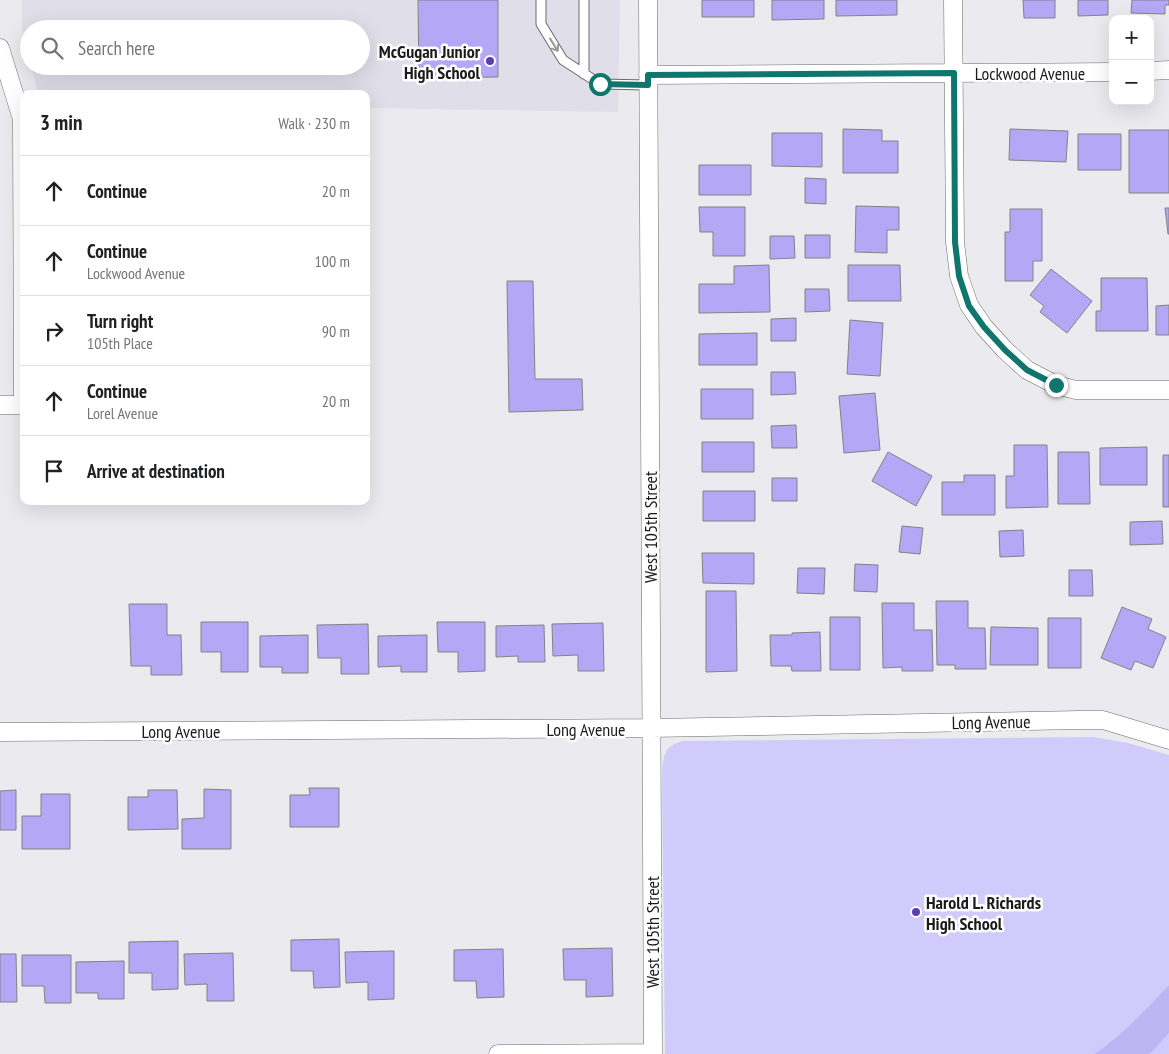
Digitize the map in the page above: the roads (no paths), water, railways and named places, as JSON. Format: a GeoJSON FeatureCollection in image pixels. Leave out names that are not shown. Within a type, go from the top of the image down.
{"type":"FeatureCollection","features":[{"type":"Feature","properties":{"kind":"street","name":"West 105th Street"},"geometry":{"type":"LineString","coordinates":[[648,0],[653,1053]]}},
{"type":"Feature","properties":{"kind":"street"},"geometry":{"type":"LineString","coordinates":[[953,0],[955,242],[959,276],[969,306],[984,327],[1027,370],[1056,385],[1076,390],[1169,390]]}},
{"type":"Feature","properties":{"kind":"street"},"geometry":{"type":"LineString","coordinates":[[0,48],[5,78],[20,114]]}},
{"type":"Feature","properties":{"kind":"street"},"geometry":{"type":"LineString","coordinates":[[1154,72],[1169,70]]}},
{"type":"Feature","properties":{"kind":"street","name":"Lockwood Avenue"},"geometry":{"type":"LineString","coordinates":[[648,80],[954,73],[1109,72]]}},
{"type":"Feature","properties":{"kind":"street"},"geometry":{"type":"LineString","coordinates":[[0,405],[20,405]]}},
{"type":"Feature","properties":{"kind":"street","name":"Long Avenue"},"geometry":{"type":"LineString","coordinates":[[0,732],[651,728],[1103,720],[1169,740]]}},
{"type":"Feature","properties":{"kind":"street"},"geometry":{"type":"LineString","coordinates":[[498,1054],[653,1053]]}},
{"type":"Feature","properties":{"kind":"lane"},"geometry":{"type":"LineString","coordinates":[[541,0],[541,24],[563,60],[600,84],[648,80]]}},
{"type":"Feature","properties":{"kind":"lane"},"geometry":{"type":"LineString","coordinates":[[584,0],[584,74]]}},
{"type":"Feature","properties":{"kind":"place","name":"McGugan Junior High School"},"geometry":{"type":"Point","coordinates":[490,61]}},
{"type":"Feature","properties":{"kind":"place","name":"Harold L. Richards High School"},"geometry":{"type":"Point","coordinates":[916,912]}}]}
